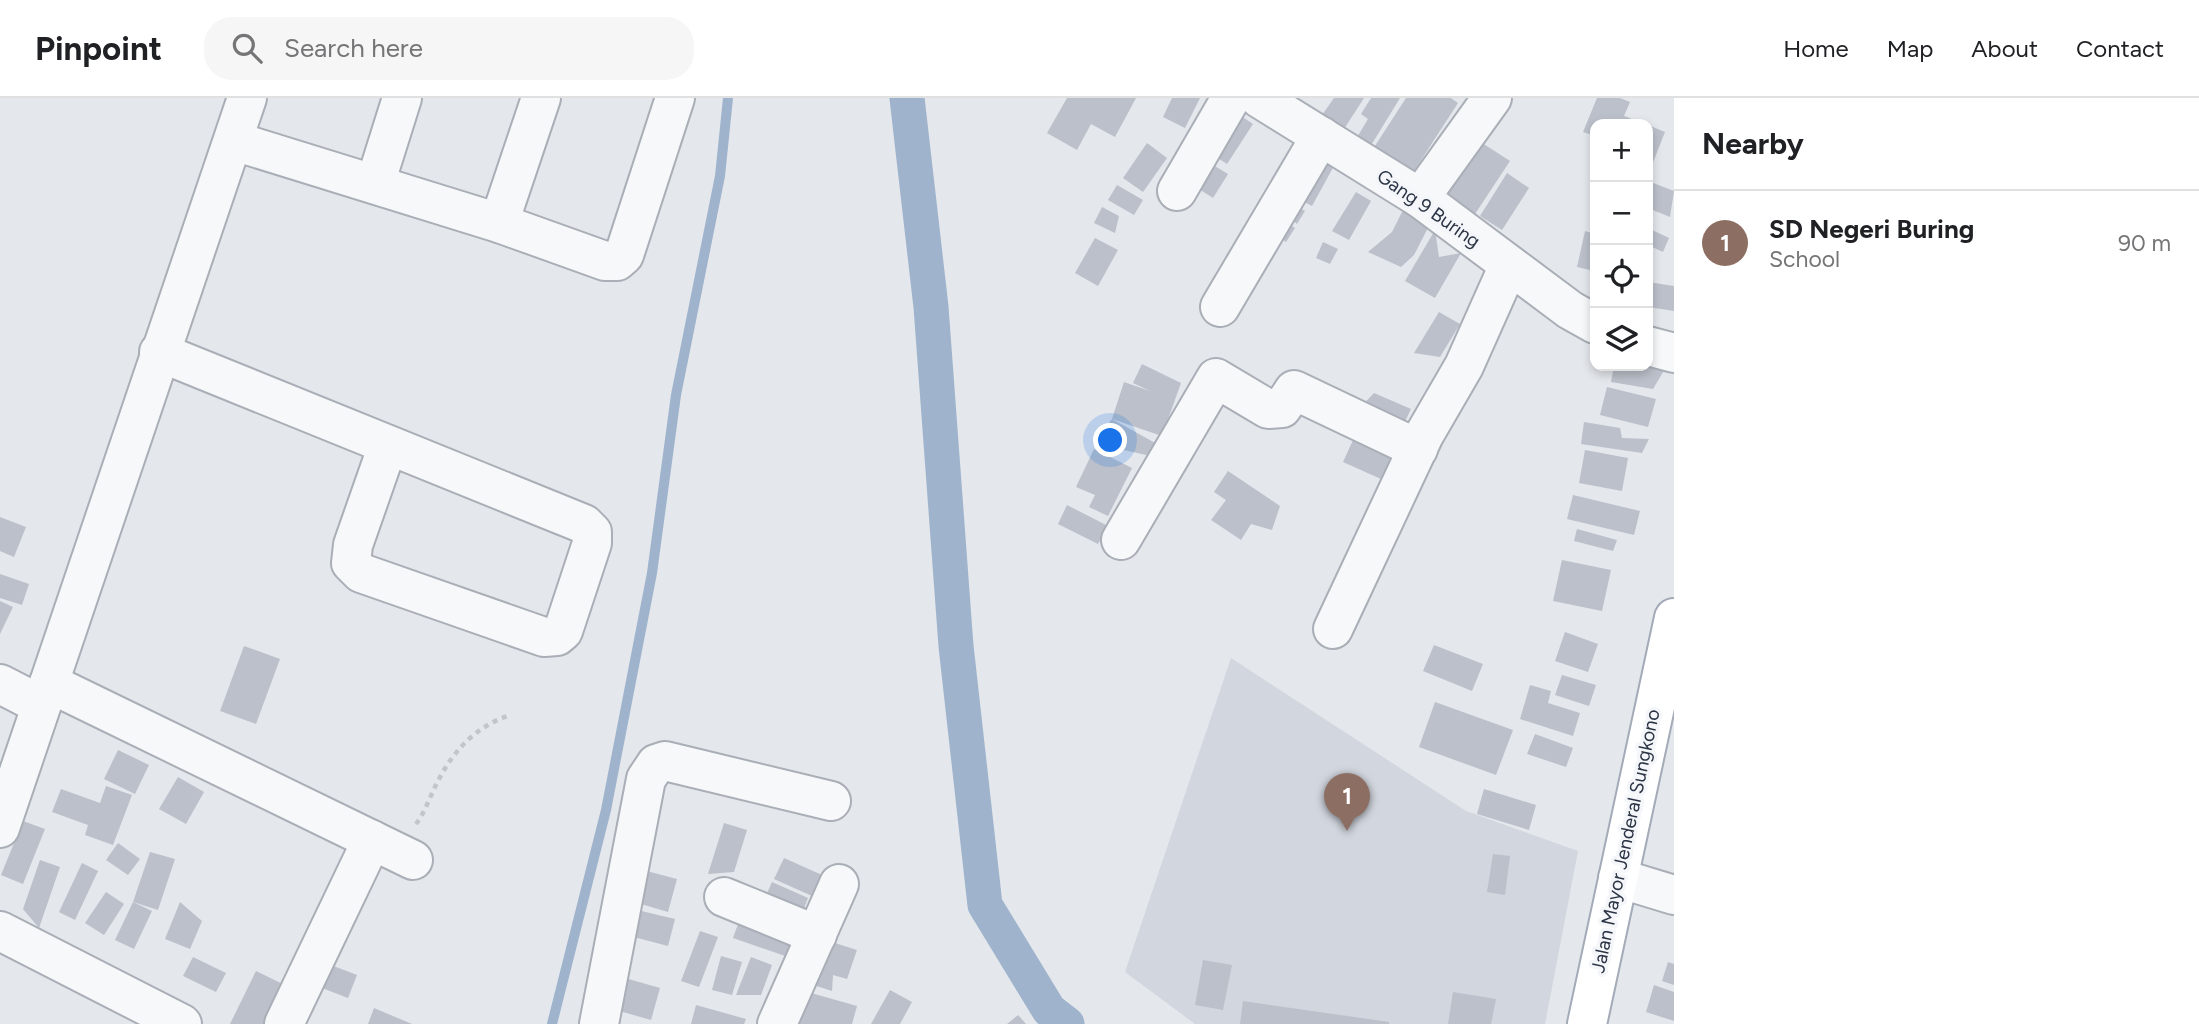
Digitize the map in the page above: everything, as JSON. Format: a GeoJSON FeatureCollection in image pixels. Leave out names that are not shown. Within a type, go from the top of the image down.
{"type":"FeatureCollection","features":[{"type":"Feature","properties":{"kind":"main road","name":"Jalan Mayor Jenderal Sungkono"},"geometry":{"type":"LineString","coordinates":[[1587,1024],[1651,887],[1674,618]]}},
{"type":"Feature","properties":{"kind":"street"},"geometry":{"type":"LineString","coordinates":[[0,828],[247,98]]}},
{"type":"Feature","properties":{"kind":"street"},"geometry":{"type":"LineString","coordinates":[[374,184],[402,98]]}},
{"type":"Feature","properties":{"kind":"street"},"geometry":{"type":"LineString","coordinates":[[499,223],[541,98]]}},
{"type":"Feature","properties":{"kind":"street"},"geometry":{"type":"LineString","coordinates":[[234,141],[499,223],[605,261],[617,261],[624,255],[675,98]]}},
{"type":"Feature","properties":{"kind":"street"},"geometry":{"type":"LineString","coordinates":[[1177,191],[1231,98]]}},
{"type":"Feature","properties":{"kind":"street","name":"Gang 9 Buring"},"geometry":{"type":"LineString","coordinates":[[1259,98],[1420,198],[1570,310],[1590,321]]}},
{"type":"Feature","properties":{"kind":"street"},"geometry":{"type":"LineString","coordinates":[[1420,198],[1492,98]]}},
{"type":"Feature","properties":{"kind":"street"},"geometry":{"type":"LineString","coordinates":[[1220,307],[1321,136]]}},
{"type":"Feature","properties":{"kind":"street"},"geometry":{"type":"LineString","coordinates":[[1333,629],[1418,449],[1464,366],[1508,265]]}},
{"type":"Feature","properties":{"kind":"street"},"geometry":{"type":"LineString","coordinates":[[1653,347],[1674,353]]}},
{"type":"Feature","properties":{"kind":"street"},"geometry":{"type":"LineString","coordinates":[[159,352],[584,524],[592,533],[592,543],[563,631],[557,636],[544,638],[361,573],[351,563],[353,545],[388,445]]}},
{"type":"Feature","properties":{"kind":"street"},"geometry":{"type":"LineString","coordinates":[[1121,540],[1216,378],[1268,409],[1282,408],[1294,390],[1418,449]]}},
{"type":"Feature","properties":{"kind":"street"},"geometry":{"type":"LineString","coordinates":[[0,684],[45,694],[390,849],[284,1024]]}},
{"type":"Feature","properties":{"kind":"street"},"geometry":{"type":"LineString","coordinates":[[599,1024],[646,779],[656,764],[665,761],[831,801]]}},
{"type":"Feature","properties":{"kind":"street"},"geometry":{"type":"LineString","coordinates":[[777,1024],[839,884]]}},
{"type":"Feature","properties":{"kind":"street"},"geometry":{"type":"LineString","coordinates":[[724,897],[817,935]]}},
{"type":"Feature","properties":{"kind":"street"},"geometry":{"type":"LineString","coordinates":[[0,931],[182,1024]]}},
{"type":"Feature","properties":{"kind":"path"},"geometry":{"type":"LineString","coordinates":[[390,849],[418,821],[439,778],[467,741],[492,721],[508,716]]}},
{"type":"Feature","properties":{"kind":"shaded area"},"geometry":{"type":"Polygon","coordinates":[[[1231,658],[1466,811],[1578,851],[1545,1024],[1195,1024],[1125,972],[1231,658]]]}},
{"type":"Feature","properties":{"kind":"building"},"geometry":{"type":"Polygon","coordinates":[[[1067,98],[1136,98],[1115,137],[1091,124],[1077,150],[1047,133],[1067,98]]]}},
{"type":"Feature","properties":{"kind":"building"},"geometry":{"type":"Polygon","coordinates":[[[1172,98],[1200,98],[1185,128],[1163,117],[1172,98]]]}},
{"type":"Feature","properties":{"kind":"building"},"geometry":{"type":"Polygon","coordinates":[[[1334,98],[1364,98],[1344,129],[1322,115],[1334,98]]]}},
{"type":"Feature","properties":{"kind":"building"},"geometry":{"type":"Polygon","coordinates":[[[1371,98],[1400,98],[1370,147],[1356,139],[1368,119],[1361,114],[1371,98]]]}},
{"type":"Feature","properties":{"kind":"building"},"geometry":{"type":"Polygon","coordinates":[[[1406,98],[1451,98],[1458,103],[1412,174],[1373,149],[1406,98]]]}},
{"type":"Feature","properties":{"kind":"building"},"geometry":{"type":"Polygon","coordinates":[[[1597,98],[1620,98],[1630,102],[1624,116],[1632,119],[1590,119],[1590,134],[1583,132],[1597,98]]]}},
{"type":"Feature","properties":{"kind":"building"},"geometry":{"type":"Polygon","coordinates":[[[1229,108],[1253,124],[1227,164],[1203,148],[1229,108]]]}},
{"type":"Feature","properties":{"kind":"building"},"geometry":{"type":"Polygon","coordinates":[[[1653,127],[1665,132],[1653,162],[1653,127]]]}},
{"type":"Feature","properties":{"kind":"building"},"geometry":{"type":"Polygon","coordinates":[[[1479,141],[1510,161],[1473,217],[1442,197],[1479,141]]]}},
{"type":"Feature","properties":{"kind":"building"},"geometry":{"type":"Polygon","coordinates":[[[1147,143],[1167,158],[1143,192],[1123,178],[1147,143]]]}},
{"type":"Feature","properties":{"kind":"building"},"geometry":{"type":"Polygon","coordinates":[[[1320,150],[1335,164],[1312,206],[1295,197],[1320,150]]]}},
{"type":"Feature","properties":{"kind":"building"},"geometry":{"type":"Polygon","coordinates":[[[1203,159],[1228,174],[1213,198],[1188,182],[1203,159]]]}},
{"type":"Feature","properties":{"kind":"building"},"geometry":{"type":"Polygon","coordinates":[[[1507,173],[1529,188],[1502,230],[1480,216],[1507,173]]]}},
{"type":"Feature","properties":{"kind":"building"},"geometry":{"type":"Polygon","coordinates":[[[1653,183],[1674,191],[1670,217],[1653,210],[1653,183]]]}},
{"type":"Feature","properties":{"kind":"building"},"geometry":{"type":"Polygon","coordinates":[[[1117,185],[1143,200],[1134,215],[1108,200],[1117,185]]]}},
{"type":"Feature","properties":{"kind":"building"},"geometry":{"type":"Polygon","coordinates":[[[1356,192],[1371,201],[1349,240],[1332,231],[1356,192]]]}},
{"type":"Feature","properties":{"kind":"building"},"geometry":{"type":"Polygon","coordinates":[[[1290,202],[1305,211],[1297,224],[1284,212],[1290,202]]]}},
{"type":"Feature","properties":{"kind":"building"},"geometry":{"type":"Polygon","coordinates":[[[1405,206],[1432,220],[1414,255],[1401,267],[1368,252],[1392,232],[1405,206]]]}},
{"type":"Feature","properties":{"kind":"building"},"geometry":{"type":"Polygon","coordinates":[[[1102,207],[1119,216],[1115,233],[1094,223],[1102,207]]]}},
{"type":"Feature","properties":{"kind":"building"},"geometry":{"type":"Polygon","coordinates":[[[1279,217],[1295,228],[1286,242],[1272,233],[1279,217]]]}},
{"type":"Feature","properties":{"kind":"building"},"geometry":{"type":"Polygon","coordinates":[[[1435,230],[1439,257],[1461,253],[1435,298],[1405,281],[1435,230]]]}},
{"type":"Feature","properties":{"kind":"building"},"geometry":{"type":"Polygon","coordinates":[[[1653,230],[1669,238],[1663,252],[1653,247],[1653,230]]]}},
{"type":"Feature","properties":{"kind":"building"},"geometry":{"type":"Polygon","coordinates":[[[1585,231],[1590,232],[1590,270],[1577,267],[1585,231]]]}},
{"type":"Feature","properties":{"kind":"building"},"geometry":{"type":"Polygon","coordinates":[[[1095,238],[1118,250],[1098,286],[1075,273],[1095,238]]]}},
{"type":"Feature","properties":{"kind":"building"},"geometry":{"type":"Polygon","coordinates":[[[1323,242],[1338,249],[1330,264],[1316,258],[1323,242]]]}},
{"type":"Feature","properties":{"kind":"building"},"geometry":{"type":"Polygon","coordinates":[[[1653,283],[1674,286],[1674,311],[1653,308],[1653,283]]]}},
{"type":"Feature","properties":{"kind":"building"},"geometry":{"type":"Polygon","coordinates":[[[1439,312],[1460,324],[1440,357],[1414,353],[1439,312]]]}},
{"type":"Feature","properties":{"kind":"building"},"geometry":{"type":"Polygon","coordinates":[[[1142,364],[1181,383],[1162,436],[1112,419],[1124,382],[1150,391],[1133,383],[1142,364]]]}},
{"type":"Feature","properties":{"kind":"building"},"geometry":{"type":"Polygon","coordinates":[[[1668,364],[1653,389],[1611,382],[1613,371],[1653,371],[1653,365],[1668,364]]]}},
{"type":"Feature","properties":{"kind":"building"},"geometry":{"type":"Polygon","coordinates":[[[1607,387],[1656,399],[1648,427],[1600,415],[1607,387]]]}},
{"type":"Feature","properties":{"kind":"building"},"geometry":{"type":"Polygon","coordinates":[[[1374,393],[1411,409],[1401,430],[1357,411],[1374,393]]]}},
{"type":"Feature","properties":{"kind":"building"},"geometry":{"type":"Polygon","coordinates":[[[1112,419],[1157,444],[1146,455],[1093,443],[1112,419]]]}},
{"type":"Feature","properties":{"kind":"building"},"geometry":{"type":"Polygon","coordinates":[[[1584,422],[1620,428],[1622,438],[1649,439],[1642,453],[1581,444],[1584,422]]]}},
{"type":"Feature","properties":{"kind":"building"},"geometry":{"type":"Polygon","coordinates":[[[1359,427],[1396,444],[1381,479],[1343,462],[1359,427]]]}},
{"type":"Feature","properties":{"kind":"building"},"geometry":{"type":"Polygon","coordinates":[[[1094,449],[1132,468],[1108,516],[1089,507],[1095,495],[1076,487],[1094,449]]]}},
{"type":"Feature","properties":{"kind":"building"},"geometry":{"type":"Polygon","coordinates":[[[1585,450],[1628,458],[1622,491],[1579,483],[1585,450]]]}},
{"type":"Feature","properties":{"kind":"building"},"geometry":{"type":"Polygon","coordinates":[[[1228,471],[1280,506],[1272,530],[1251,524],[1241,540],[1211,520],[1226,500],[1214,492],[1228,471]]]}},
{"type":"Feature","properties":{"kind":"building"},"geometry":{"type":"Polygon","coordinates":[[[1573,495],[1640,511],[1634,535],[1567,519],[1573,495]]]}},
{"type":"Feature","properties":{"kind":"building"},"geometry":{"type":"Polygon","coordinates":[[[1067,505],[1108,526],[1098,544],[1058,524],[1067,505]]]}},
{"type":"Feature","properties":{"kind":"building"},"geometry":{"type":"Polygon","coordinates":[[[0,517],[26,527],[14,557],[0,551],[0,517]]]}},
{"type":"Feature","properties":{"kind":"building"},"geometry":{"type":"Polygon","coordinates":[[[1577,529],[1617,540],[1613,551],[1574,541],[1577,529]]]}},
{"type":"Feature","properties":{"kind":"building"},"geometry":{"type":"Polygon","coordinates":[[[1562,560],[1611,570],[1602,611],[1553,601],[1562,560]]]}},
{"type":"Feature","properties":{"kind":"building"},"geometry":{"type":"Polygon","coordinates":[[[0,574],[29,584],[22,605],[0,598],[0,574]]]}},
{"type":"Feature","properties":{"kind":"building"},"geometry":{"type":"Polygon","coordinates":[[[0,601],[13,607],[0,634],[0,601]]]}},
{"type":"Feature","properties":{"kind":"building"},"geometry":{"type":"Polygon","coordinates":[[[1565,632],[1598,644],[1588,672],[1555,661],[1565,632]]]}},
{"type":"Feature","properties":{"kind":"building"},"geometry":{"type":"Polygon","coordinates":[[[1434,645],[1483,664],[1472,691],[1423,671],[1434,645]]]}},
{"type":"Feature","properties":{"kind":"building"},"geometry":{"type":"Polygon","coordinates":[[[244,646],[280,659],[256,724],[220,711],[244,646]]]}},
{"type":"Feature","properties":{"kind":"building"},"geometry":{"type":"Polygon","coordinates":[[[1562,675],[1596,685],[1589,706],[1555,695],[1562,675]]]}},
{"type":"Feature","properties":{"kind":"building"},"geometry":{"type":"Polygon","coordinates":[[[1530,685],[1551,691],[1548,703],[1580,713],[1573,736],[1520,719],[1530,685]]]}},
{"type":"Feature","properties":{"kind":"building"},"geometry":{"type":"Polygon","coordinates":[[[1435,702],[1513,730],[1496,775],[1419,747],[1435,702]]]}},
{"type":"Feature","properties":{"kind":"building"},"geometry":{"type":"Polygon","coordinates":[[[1535,734],[1573,748],[1566,767],[1527,754],[1535,734]]]}},
{"type":"Feature","properties":{"kind":"building"},"geometry":{"type":"Polygon","coordinates":[[[118,750],[149,765],[135,794],[104,779],[118,750]]]}},
{"type":"Feature","properties":{"kind":"building"},"geometry":{"type":"Polygon","coordinates":[[[178,777],[204,792],[186,824],[159,809],[178,777]]]}},
{"type":"Feature","properties":{"kind":"building"},"geometry":{"type":"Polygon","coordinates":[[[106,786],[132,795],[113,845],[85,835],[88,825],[52,812],[61,789],[100,803],[106,786]]]}},
{"type":"Feature","properties":{"kind":"building"},"geometry":{"type":"Polygon","coordinates":[[[1484,789],[1536,805],[1529,830],[1477,814],[1484,789]]]}},
{"type":"Feature","properties":{"kind":"building"},"geometry":{"type":"Polygon","coordinates":[[[23,821],[45,829],[23,884],[1,875],[23,821]]]}},
{"type":"Feature","properties":{"kind":"building"},"geometry":{"type":"Polygon","coordinates":[[[724,823],[747,830],[734,872],[708,874],[724,823]]]}},
{"type":"Feature","properties":{"kind":"building"},"geometry":{"type":"Polygon","coordinates":[[[118,843],[140,859],[128,875],[106,860],[118,843]]]}},
{"type":"Feature","properties":{"kind":"building"},"geometry":{"type":"Polygon","coordinates":[[[150,852],[175,859],[158,910],[133,902],[150,852]]]}},
{"type":"Feature","properties":{"kind":"building"},"geometry":{"type":"Polygon","coordinates":[[[1493,854],[1510,856],[1505,895],[1487,892],[1493,854]]]}},
{"type":"Feature","properties":{"kind":"building"},"geometry":{"type":"Polygon","coordinates":[[[784,858],[822,875],[812,896],[774,879],[784,858]]]}},
{"type":"Feature","properties":{"kind":"building"},"geometry":{"type":"Polygon","coordinates":[[[40,860],[60,867],[39,928],[23,909],[40,860]]]}},
{"type":"Feature","properties":{"kind":"building"},"geometry":{"type":"Polygon","coordinates":[[[82,863],[98,871],[75,920],[59,912],[82,863]]]}},
{"type":"Feature","properties":{"kind":"building"},"geometry":{"type":"Polygon","coordinates":[[[643,870],[677,879],[668,912],[634,902],[643,870]]]}},
{"type":"Feature","properties":{"kind":"building"},"geometry":{"type":"Polygon","coordinates":[[[772,882],[808,898],[801,916],[764,900],[772,882]]]}},
{"type":"Feature","properties":{"kind":"building"},"geometry":{"type":"Polygon","coordinates":[[[106,892],[124,904],[104,935],[85,923],[106,892]]]}},
{"type":"Feature","properties":{"kind":"building"},"geometry":{"type":"Polygon","coordinates":[[[133,902],[152,911],[134,949],[115,940],[133,902]]]}},
{"type":"Feature","properties":{"kind":"building"},"geometry":{"type":"Polygon","coordinates":[[[180,902],[202,921],[190,949],[165,939],[180,902]]]}},
{"type":"Feature","properties":{"kind":"building"},"geometry":{"type":"Polygon","coordinates":[[[633,909],[675,919],[668,946],[626,935],[633,909]]]}},
{"type":"Feature","properties":{"kind":"building"},"geometry":{"type":"Polygon","coordinates":[[[743,910],[798,929],[788,957],[733,938],[743,910]]]}},
{"type":"Feature","properties":{"kind":"building"},"geometry":{"type":"Polygon","coordinates":[[[700,931],[718,937],[699,987],[681,981],[700,931]]]}},
{"type":"Feature","properties":{"kind":"building"},"geometry":{"type":"Polygon","coordinates":[[[819,938],[857,950],[847,979],[833,975],[832,991],[804,982],[819,938]]]}},
{"type":"Feature","properties":{"kind":"building"},"geometry":{"type":"Polygon","coordinates":[[[721,956],[742,962],[732,995],[712,990],[721,956]]]}},
{"type":"Feature","properties":{"kind":"building"},"geometry":{"type":"Polygon","coordinates":[[[193,957],[226,973],[216,992],[183,976],[193,957]]]}},
{"type":"Feature","properties":{"kind":"building"},"geometry":{"type":"Polygon","coordinates":[[[751,957],[772,965],[761,995],[736,995],[751,957]]]}},
{"type":"Feature","properties":{"kind":"building"},"geometry":{"type":"Polygon","coordinates":[[[318,960],[357,975],[348,998],[309,983],[318,960]]]}},
{"type":"Feature","properties":{"kind":"building"},"geometry":{"type":"Polygon","coordinates":[[[1203,960],[1232,965],[1223,1010],[1195,1005],[1203,960]]]}},
{"type":"Feature","properties":{"kind":"building"},"geometry":{"type":"Polygon","coordinates":[[[1668,962],[1674,964],[1674,985],[1662,981],[1668,962]]]}},
{"type":"Feature","properties":{"kind":"building"},"geometry":{"type":"Polygon","coordinates":[[[256,971],[295,990],[278,1024],[230,1024],[256,971]]]}},
{"type":"Feature","properties":{"kind":"building"},"geometry":{"type":"Polygon","coordinates":[[[618,976],[660,988],[651,1020],[609,1008],[618,976]]]}},
{"type":"Feature","properties":{"kind":"building"},"geometry":{"type":"Polygon","coordinates":[[[1654,985],[1674,992],[1674,1021],[1646,1012],[1654,985]]]}},
{"type":"Feature","properties":{"kind":"building"},"geometry":{"type":"Polygon","coordinates":[[[890,990],[912,1002],[900,1024],[871,1024],[890,990]]]}},
{"type":"Feature","properties":{"kind":"building"},"geometry":{"type":"Polygon","coordinates":[[[804,991],[857,1006],[852,1024],[795,1024],[804,991]]]}},
{"type":"Feature","properties":{"kind":"building"},"geometry":{"type":"Polygon","coordinates":[[[1453,992],[1496,999],[1491,1024],[1448,1024],[1453,992]]]}},
{"type":"Feature","properties":{"kind":"building"},"geometry":{"type":"Polygon","coordinates":[[[1243,1001],[1389,1022],[1389,1024],[1240,1024],[1243,1001]]]}},
{"type":"Feature","properties":{"kind":"building"},"geometry":{"type":"Polygon","coordinates":[[[696,1005],[746,1019],[744,1024],[691,1024],[696,1005]]]}},
{"type":"Feature","properties":{"kind":"building"},"geometry":{"type":"Polygon","coordinates":[[[374,1008],[412,1024],[368,1024],[374,1008]]]}},
{"type":"Feature","properties":{"kind":"building"},"geometry":{"type":"Polygon","coordinates":[[[1018,1015],[1026,1024],[1007,1024],[1018,1015]]]}},
{"type":"Feature","properties":{"kind":"waterway"},"geometry":{"type":"LineString","coordinates":[[552,1024],[606,810],[652,573],[676,395],[720,176],[728,98]]}},
{"type":"Feature","properties":{"kind":"waterway"},"geometry":{"type":"LineString","coordinates":[[907,98],[931,307],[956,646],[985,905],[1049,1010],[1067,1024]]}},
{"type":"Feature","properties":{"kind":"place","name":"SD Negeri Buring"},"geometry":{"type":"Point","coordinates":[1347,831]}}]}
